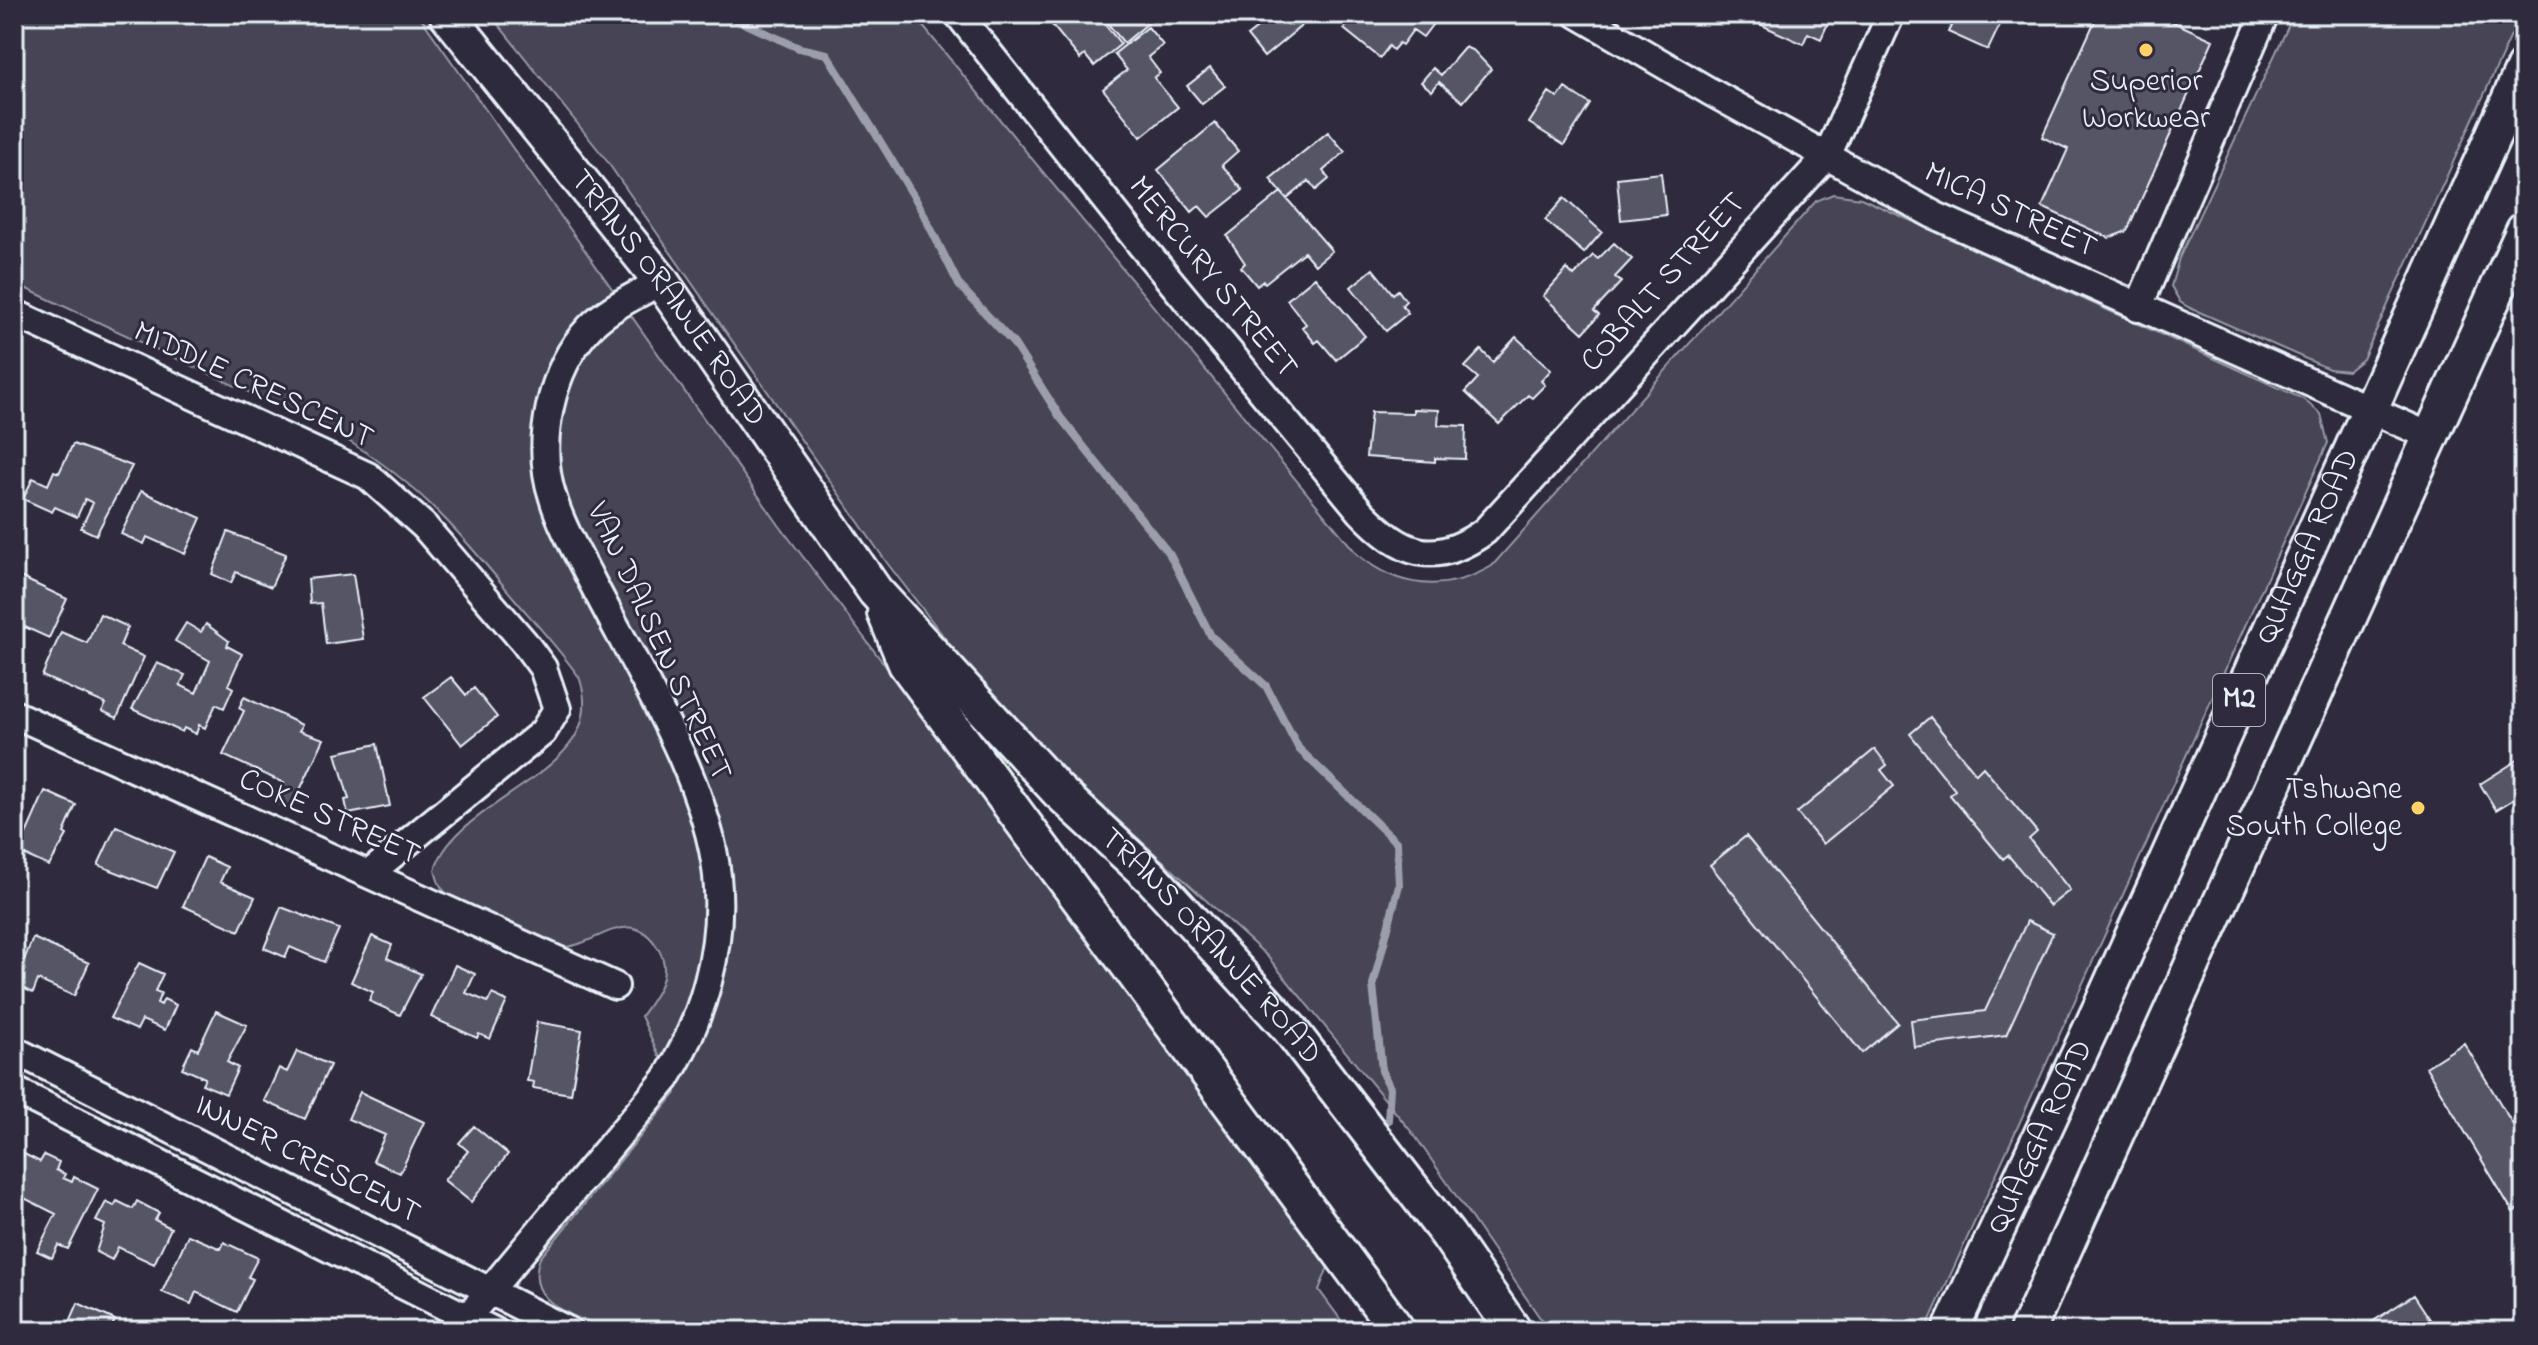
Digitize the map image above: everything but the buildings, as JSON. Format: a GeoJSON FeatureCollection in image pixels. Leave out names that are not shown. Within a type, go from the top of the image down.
{"type":"FeatureCollection","features":[{"type":"Feature","properties":{"kind":"main road","name":"TRANS ORANJE ROAD"},"geometry":{"type":"LineString","coordinates":[[447,14],[661,281],[875,591],[1058,791],[1152,878],[1289,1028],[1371,1131],[1514,1331]]}},
{"type":"Feature","properties":{"kind":"main road","name":"QUAGGA ROAD"},"geometry":{"type":"LineString","coordinates":[[1950,1331],[2094,1023],[2524,67]]}},
{"type":"Feature","properties":{"kind":"main road","name":"QUAGGA ROAD"},"geometry":{"type":"LineString","coordinates":[[2027,1331],[2524,230]]}},
{"type":"Feature","properties":{"kind":"main road","name":"TRANS ORANJE ROAD"},"geometry":{"type":"LineString","coordinates":[[875,591],[906,664],[1398,1331]]}},
{"type":"Feature","properties":{"kind":"main road"},"geometry":{"type":"LineString","coordinates":[[1489,1293],[1523,1331]]}},
{"type":"Feature","properties":{"kind":"street","name":"MERCURY STREET"},"geometry":{"type":"LineString","coordinates":[[958,14],[1361,512],[1405,549],[1436,554]]}},
{"type":"Feature","properties":{"kind":"street","name":"MICA STREET"},"geometry":{"type":"LineString","coordinates":[[1577,14],[1934,215],[2432,437]]}},
{"type":"Feature","properties":{"kind":"street","name":"COBALT STREET"},"geometry":{"type":"LineString","coordinates":[[1436,554],[1454,550],[1485,531],[1827,156],[1891,14]]}},
{"type":"Feature","properties":{"kind":"street"},"geometry":{"type":"LineString","coordinates":[[2138,308],[2265,14]]}},
{"type":"Feature","properties":{"kind":"street","name":"VAN DALSEN STREET"},"geometry":{"type":"LineString","coordinates":[[462,1324],[666,1079],[692,1032],[710,969],[716,932],[717,876],[691,779],[572,543],[552,498],[546,462],[550,406],[577,344],[601,317],[661,281]]}},
{"type":"Feature","properties":{"kind":"street","name":"MIDDLE CRESCENT"},"geometry":{"type":"LineString","coordinates":[[14,313],[368,476],[424,526],[543,668],[557,703],[553,720],[526,749],[370,873]]}},
{"type":"Feature","properties":{"kind":"street","name":"COKE STREET"},"geometry":{"type":"LineString","coordinates":[[14,714],[615,986]]}},
{"type":"Feature","properties":{"kind":"street","name":"INNER CRESCENT"},"geometry":{"type":"LineString","coordinates":[[14,1050],[569,1331]]}},
{"type":"Feature","properties":{"kind":"street"},"geometry":{"type":"LineString","coordinates":[[14,1090],[462,1324],[494,1331]]}},
{"type":"Feature","properties":{"kind":"shaded area"},"geometry":{"type":"Polygon","coordinates":[[[14,14],[418,14],[779,525],[1107,959],[1330,1262],[1319,1290],[1349,1331],[605,1331],[565,1312],[544,1296],[538,1286],[540,1258],[676,1093],[641,1016],[660,985],[663,959],[647,935],[635,928],[622,928],[569,947],[547,943],[451,896],[441,887],[435,870],[449,844],[471,822],[555,760],[575,737],[584,710],[579,677],[450,525],[385,466],[330,430],[14,283],[14,14]]]}},
{"type":"Feature","properties":{"kind":"shaded area"},"geometry":{"type":"Polygon","coordinates":[[[490,14],[913,14],[1357,554],[1373,566],[1406,580],[1440,583],[1475,575],[1492,566],[1816,201],[1833,194],[1861,198],[2303,399],[2321,414],[2328,443],[1925,1331],[1549,1331],[1415,1136],[1267,956],[1039,748],[972,673],[887,563],[604,157],[490,14]]]}},
{"type":"Feature","properties":{"kind":"shaded area"},"geometry":{"type":"Polygon","coordinates":[[[2294,14],[2521,14],[2363,359],[2348,371],[2329,369],[2188,307],[2180,302],[2171,286],[2179,258],[2294,14]]]}},
{"type":"Feature","properties":{"kind":"waterway"},"geometry":{"type":"LineString","coordinates":[[724,14],[799,48],[827,54],[919,205],[959,285],[1014,344],[1060,417],[1170,555],[1211,636],[1266,686],[1299,749],[1397,843],[1399,885],[1373,985],[1382,1071],[1390,1088],[1388,1120]]}},
{"type":"Feature","properties":{"kind":"place","name":"Superior Workwear"},"geometry":{"type":"Point","coordinates":[2146,50]}},
{"type":"Feature","properties":{"kind":"place","name":"Tshwane South College"},"geometry":{"type":"Point","coordinates":[2418,808]}}]}
